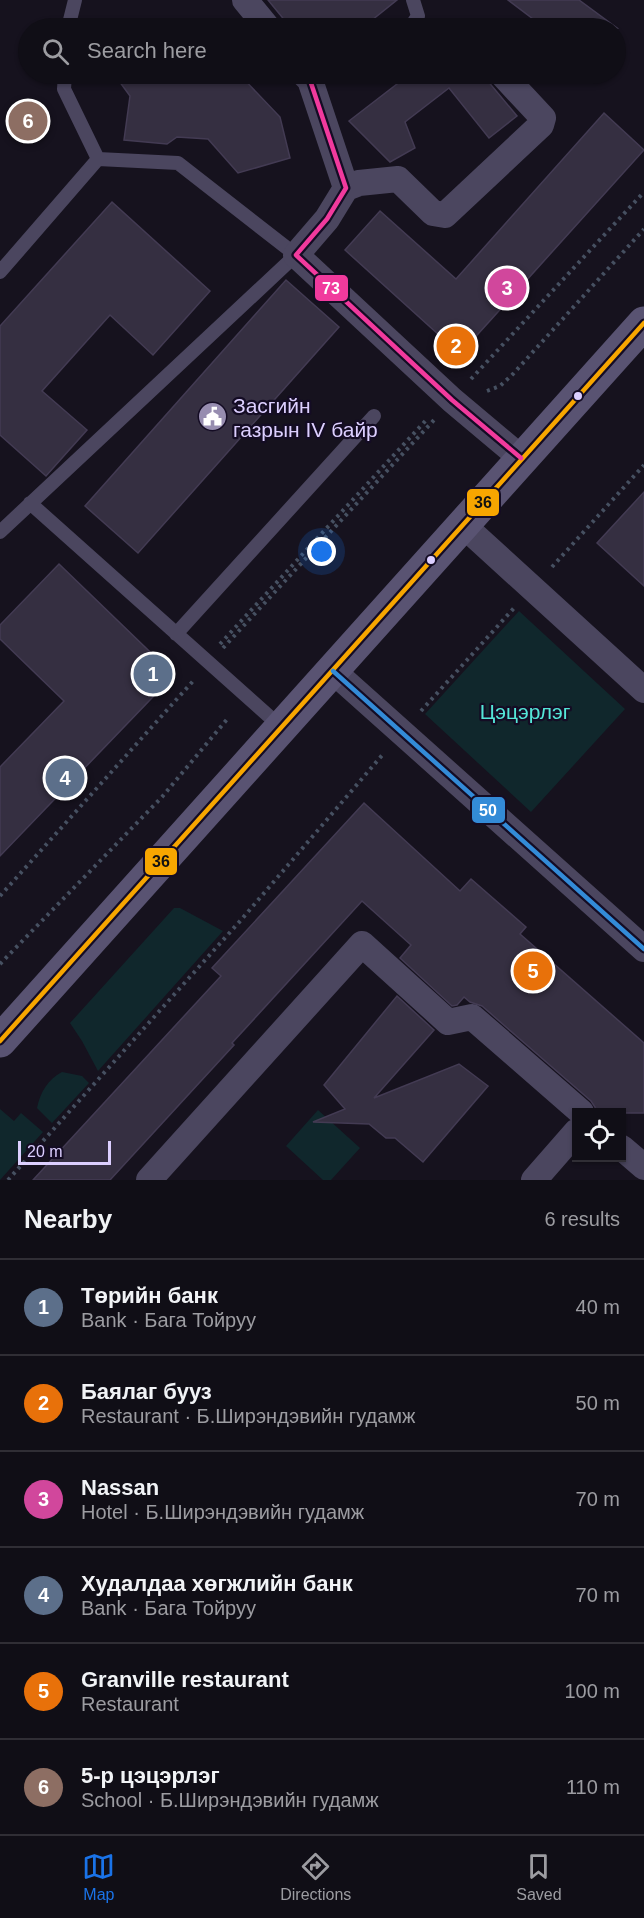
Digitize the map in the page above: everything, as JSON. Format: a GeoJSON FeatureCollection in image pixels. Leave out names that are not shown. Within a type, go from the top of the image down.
{"type":"FeatureCollection","features":[{"type":"Feature","properties":{"kind":"main road"},"geometry":{"type":"LineString","coordinates":[[0,1041],[644,323]]}},
{"type":"Feature","properties":{"kind":"street"},"geometry":{"type":"LineString","coordinates":[[245,0],[260,18]]}},
{"type":"Feature","properties":{"kind":"street"},"geometry":{"type":"LineString","coordinates":[[311,84],[345,188]]}},
{"type":"Feature","properties":{"kind":"street"},"geometry":{"type":"LineString","coordinates":[[511,84],[543,118],[542,125],[445,215],[433,213],[398,179],[359,183],[345,188],[327,219],[296,255],[450,406],[521,458]]}},
{"type":"Feature","properties":{"kind":"street"},"geometry":{"type":"LineString","coordinates":[[463,525],[644,690]]}},
{"type":"Feature","properties":{"kind":"street"},"geometry":{"type":"LineString","coordinates":[[333,671],[644,949]]}},
{"type":"Feature","properties":{"kind":"street"},"geometry":{"type":"LineString","coordinates":[[149,1180],[362,944],[448,1022],[472,1017],[575,1108]]}},
{"type":"Feature","properties":{"kind":"street"},"geometry":{"type":"LineString","coordinates":[[534,1180],[572,1137]]}},
{"type":"Feature","properties":{"kind":"street"},"geometry":{"type":"LineString","coordinates":[[626,1152],[644,1167]]}},
{"type":"Feature","properties":{"kind":"lane"},"geometry":{"type":"LineString","coordinates":[[70,18],[75,0]]}},
{"type":"Feature","properties":{"kind":"lane"},"geometry":{"type":"LineString","coordinates":[[413,0],[418,15],[416,18]]}},
{"type":"Feature","properties":{"kind":"lane"},"geometry":{"type":"LineString","coordinates":[[64,84],[64,89],[98,159]]}},
{"type":"Feature","properties":{"kind":"lane"},"geometry":{"type":"LineString","coordinates":[[0,532],[296,255],[178,163],[98,159]]}},
{"type":"Feature","properties":{"kind":"lane"},"geometry":{"type":"LineString","coordinates":[[0,272],[98,159]]}},
{"type":"Feature","properties":{"kind":"lane"},"geometry":{"type":"LineString","coordinates":[[176,634],[374,416]]}},
{"type":"Feature","properties":{"kind":"lane"},"geometry":{"type":"LineString","coordinates":[[30,503],[281,727]]}},
{"type":"Feature","properties":{"kind":"path"},"geometry":{"type":"LineString","coordinates":[[0,896],[208,663],[450,406],[644,192]]}},
{"type":"Feature","properties":{"kind":"path"},"geometry":{"type":"LineString","coordinates":[[215,648],[431,416],[500,386],[644,229]]}},
{"type":"Feature","properties":{"kind":"path"},"geometry":{"type":"LineString","coordinates":[[8,1180],[241,920],[402,732],[644,465]]}},
{"type":"Feature","properties":{"kind":"path"},"geometry":{"type":"LineString","coordinates":[[0,964],[162,797],[229,717]]}},
{"type":"Feature","properties":{"kind":"green space","name":"Цэцэрлэг"},"geometry":{"type":"Polygon","coordinates":[[[519,611],[625,709],[531,812],[425,714],[519,611]]]}},
{"type":"Feature","properties":{"kind":"green space"},"geometry":{"type":"Polygon","coordinates":[[[174,908],[180,908],[223,931],[98,1071],[70,1023],[174,908]]]}},
{"type":"Feature","properties":{"kind":"green space"},"geometry":{"type":"Polygon","coordinates":[[[62,1072],[82,1076],[89,1083],[52,1123],[37,1108],[45,1087],[62,1072]]]}},
{"type":"Feature","properties":{"kind":"green space"},"geometry":{"type":"Polygon","coordinates":[[[0,1109],[14,1121],[21,1113],[43,1132],[0,1180],[0,1109]]]}},
{"type":"Feature","properties":{"kind":"green space"},"geometry":{"type":"Polygon","coordinates":[[[318,1110],[360,1148],[331,1180],[323,1180],[286,1146],[318,1110]]]}},
{"type":"Feature","properties":{"kind":"building"},"geometry":{"type":"Polygon","coordinates":[[[268,0],[397,0],[374,18],[283,18],[268,0]]]}},
{"type":"Feature","properties":{"kind":"building"},"geometry":{"type":"Polygon","coordinates":[[[508,0],[579,0],[603,18],[532,18],[508,0]]]}},
{"type":"Feature","properties":{"kind":"building"},"geometry":{"type":"Polygon","coordinates":[[[121,84],[249,84],[280,117],[290,158],[238,173],[208,139],[177,137],[167,144],[124,140],[130,96],[121,84]]]}},
{"type":"Feature","properties":{"kind":"building"},"geometry":{"type":"Polygon","coordinates":[[[397,84],[490,84],[517,116],[489,138],[449,88],[405,122],[415,148],[390,162],[349,121],[397,84]]]}},
{"type":"Feature","properties":{"kind":"building"},"geometry":{"type":"Polygon","coordinates":[[[604,113],[644,150],[460,354],[345,250],[380,211],[456,279],[604,113]]]}},
{"type":"Feature","properties":{"kind":"building"},"geometry":{"type":"Polygon","coordinates":[[[112,202],[210,291],[153,355],[110,315],[42,391],[87,430],[46,476],[0,435],[0,326],[112,202]]]}},
{"type":"Feature","properties":{"kind":"building","name":"Засгийн газрын IV байр"},"geometry":{"type":"Polygon","coordinates":[[[286,280],[339,327],[138,553],[85,506],[286,280]]]}},
{"type":"Feature","properties":{"kind":"building"},"geometry":{"type":"Polygon","coordinates":[[[644,492],[644,586],[597,543],[644,492]]]}},
{"type":"Feature","properties":{"kind":"building"},"geometry":{"type":"Polygon","coordinates":[[[59,564],[174,675],[0,856],[0,767],[64,701],[0,639],[0,625],[59,564]]]}},
{"type":"Feature","properties":{"kind":"building"},"geometry":{"type":"Polygon","coordinates":[[[364,803],[460,891],[471,879],[526,927],[520,934],[644,1043],[644,1113],[626,1113],[626,1108],[595,1108],[591,1101],[482,1006],[464,997],[457,1005],[452,1006],[400,958],[411,945],[362,901],[110,1180],[33,1180],[221,976],[212,968],[364,803]]]}},
{"type":"Feature","properties":{"kind":"building"},"geometry":{"type":"Polygon","coordinates":[[[397,996],[434,1030],[374,1098],[459,1064],[488,1086],[423,1162],[395,1138],[386,1138],[369,1124],[313,1122],[345,1109],[324,1085],[397,996]]]}},
{"type":"Feature","properties":{"kind":"transit line","name":"73"},"geometry":{"type":"LineString","coordinates":[[311,84],[346,188],[327,219],[296,255],[452,400],[521,458]]}},
{"type":"Feature","properties":{"kind":"transit line","name":"36"},"geometry":{"type":"LineString","coordinates":[[0,1041],[644,323]]}},
{"type":"Feature","properties":{"kind":"transit line","name":"50"},"geometry":{"type":"LineString","coordinates":[[333,671],[644,949]]}},
{"type":"Feature","properties":{"kind":"place","name":"5-р цэцэрлэг"},"geometry":{"type":"Point","coordinates":[28,121]}},
{"type":"Feature","properties":{"kind":"place","name":"Nassan"},"geometry":{"type":"Point","coordinates":[507,288]}},
{"type":"Feature","properties":{"kind":"place","name":"Баялаг бууз"},"geometry":{"type":"Point","coordinates":[456,346]}},
{"type":"Feature","properties":{"kind":"place","name":"Засгийн газрын IV байр"},"geometry":{"type":"Point","coordinates":[212,417]}},
{"type":"Feature","properties":{"kind":"place","name":"Төрийн банк"},"geometry":{"type":"Point","coordinates":[153,674]}},
{"type":"Feature","properties":{"kind":"place","name":"Худалдаа хөгжлийн банк"},"geometry":{"type":"Point","coordinates":[65,778]}},
{"type":"Feature","properties":{"kind":"place","name":"Granville restaurant"},"geometry":{"type":"Point","coordinates":[533,971]}}]}
